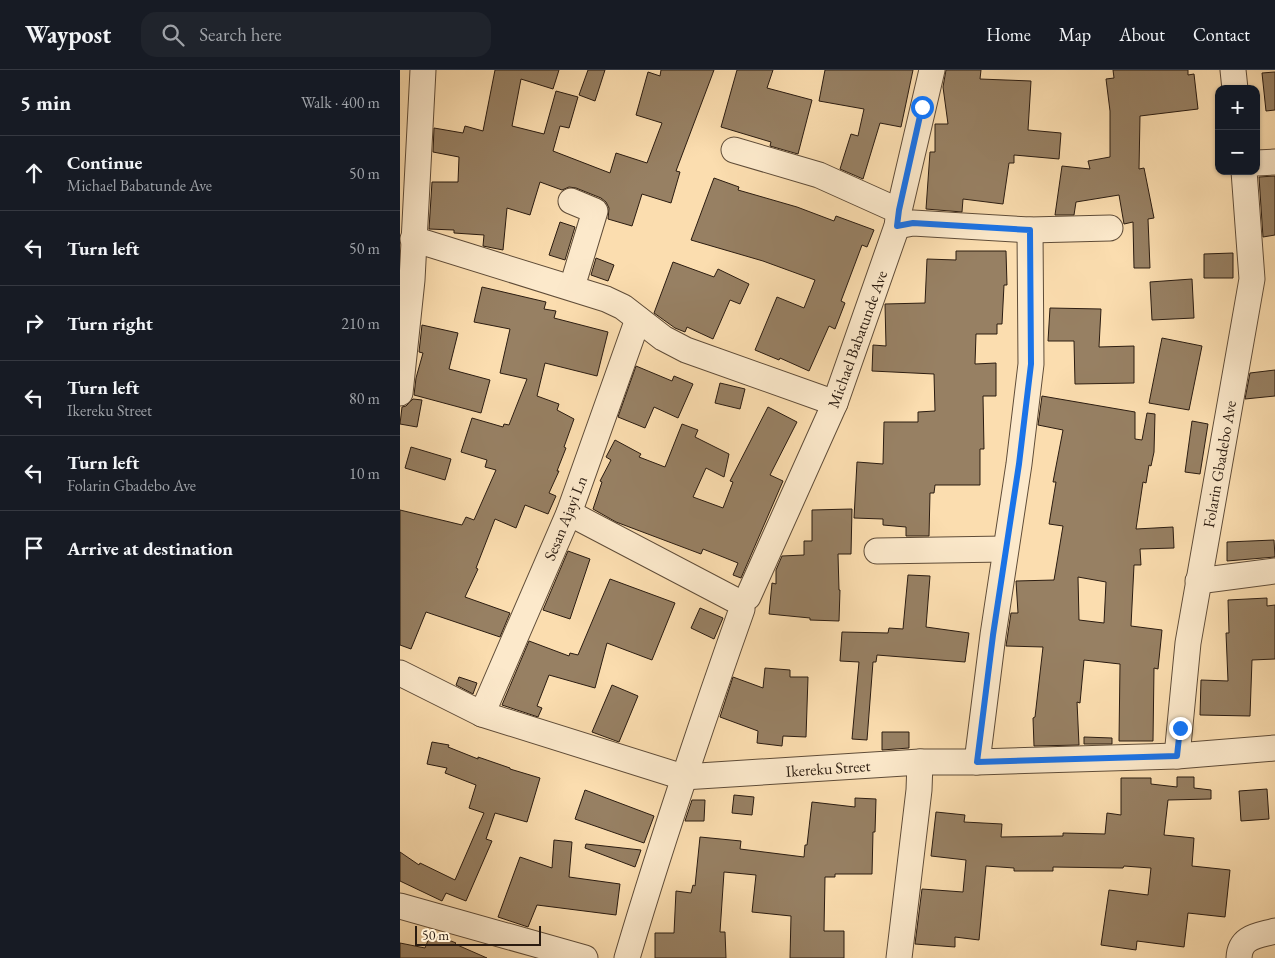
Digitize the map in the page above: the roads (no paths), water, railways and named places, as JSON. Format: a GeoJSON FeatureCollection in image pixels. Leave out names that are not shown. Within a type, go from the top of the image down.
{"type":"FeatureCollection","features":[{"type":"Feature","properties":{"kind":"street"},"geometry":{"type":"LineString","coordinates":[[400,393],[412,280],[423,70]]}},
{"type":"Feature","properties":{"kind":"street","name":"Michael Babatunde Ave"},"geometry":{"type":"LineString","coordinates":[[627,958],[655,863],[741,602],[835,403],[898,218],[932,70]]}},
{"type":"Feature","properties":{"kind":"street"},"geometry":{"type":"LineString","coordinates":[[1233,70],[1235,85]]}},
{"type":"Feature","properties":{"kind":"street"},"geometry":{"type":"LineString","coordinates":[[734,150],[819,175],[898,218],[913,223],[1030,230],[1110,228]]}},
{"type":"Feature","properties":{"kind":"street"},"geometry":{"type":"LineString","coordinates":[[1260,163],[1275,162]]}},
{"type":"Feature","properties":{"kind":"street","name":"Folarin Gbadebo Ave"},"geometry":{"type":"LineString","coordinates":[[1177,756],[1188,643],[1252,279],[1244,175]]}},
{"type":"Feature","properties":{"kind":"street"},"geometry":{"type":"LineString","coordinates":[[571,201],[596,211],[572,288]]}},
{"type":"Feature","properties":{"kind":"street"},"geometry":{"type":"LineString","coordinates":[[977,762],[1005,550],[1019,464],[1031,364],[1030,230]]}},
{"type":"Feature","properties":{"kind":"street"},"geometry":{"type":"LineString","coordinates":[[413,239],[606,299],[623,307],[663,338],[686,350],[835,403]]}},
{"type":"Feature","properties":{"kind":"street","name":"Sesan Ajayi Ln"},"geometry":{"type":"LineString","coordinates":[[482,714],[569,513],[638,319]]}},
{"type":"Feature","properties":{"kind":"street"},"geometry":{"type":"LineString","coordinates":[[569,513],[741,602]]}},
{"type":"Feature","properties":{"kind":"street"},"geometry":{"type":"LineString","coordinates":[[877,552],[1005,550]]}},
{"type":"Feature","properties":{"kind":"street"},"geometry":{"type":"LineString","coordinates":[[1198,581],[1275,571]]}},
{"type":"Feature","properties":{"kind":"street","name":"Ikereku Street"},"geometry":{"type":"LineString","coordinates":[[400,673],[482,714],[683,777],[920,762],[1177,756],[1275,748]]}},
{"type":"Feature","properties":{"kind":"street"},"geometry":{"type":"LineString","coordinates":[[898,958],[919,790],[920,762]]}},
{"type":"Feature","properties":{"kind":"street"},"geometry":{"type":"LineString","coordinates":[[400,906],[585,958]]}},
{"type":"Feature","properties":{"kind":"street"},"geometry":{"type":"LineString","coordinates":[[1239,958],[1240,950],[1248,939],[1275,931]]}}]}
